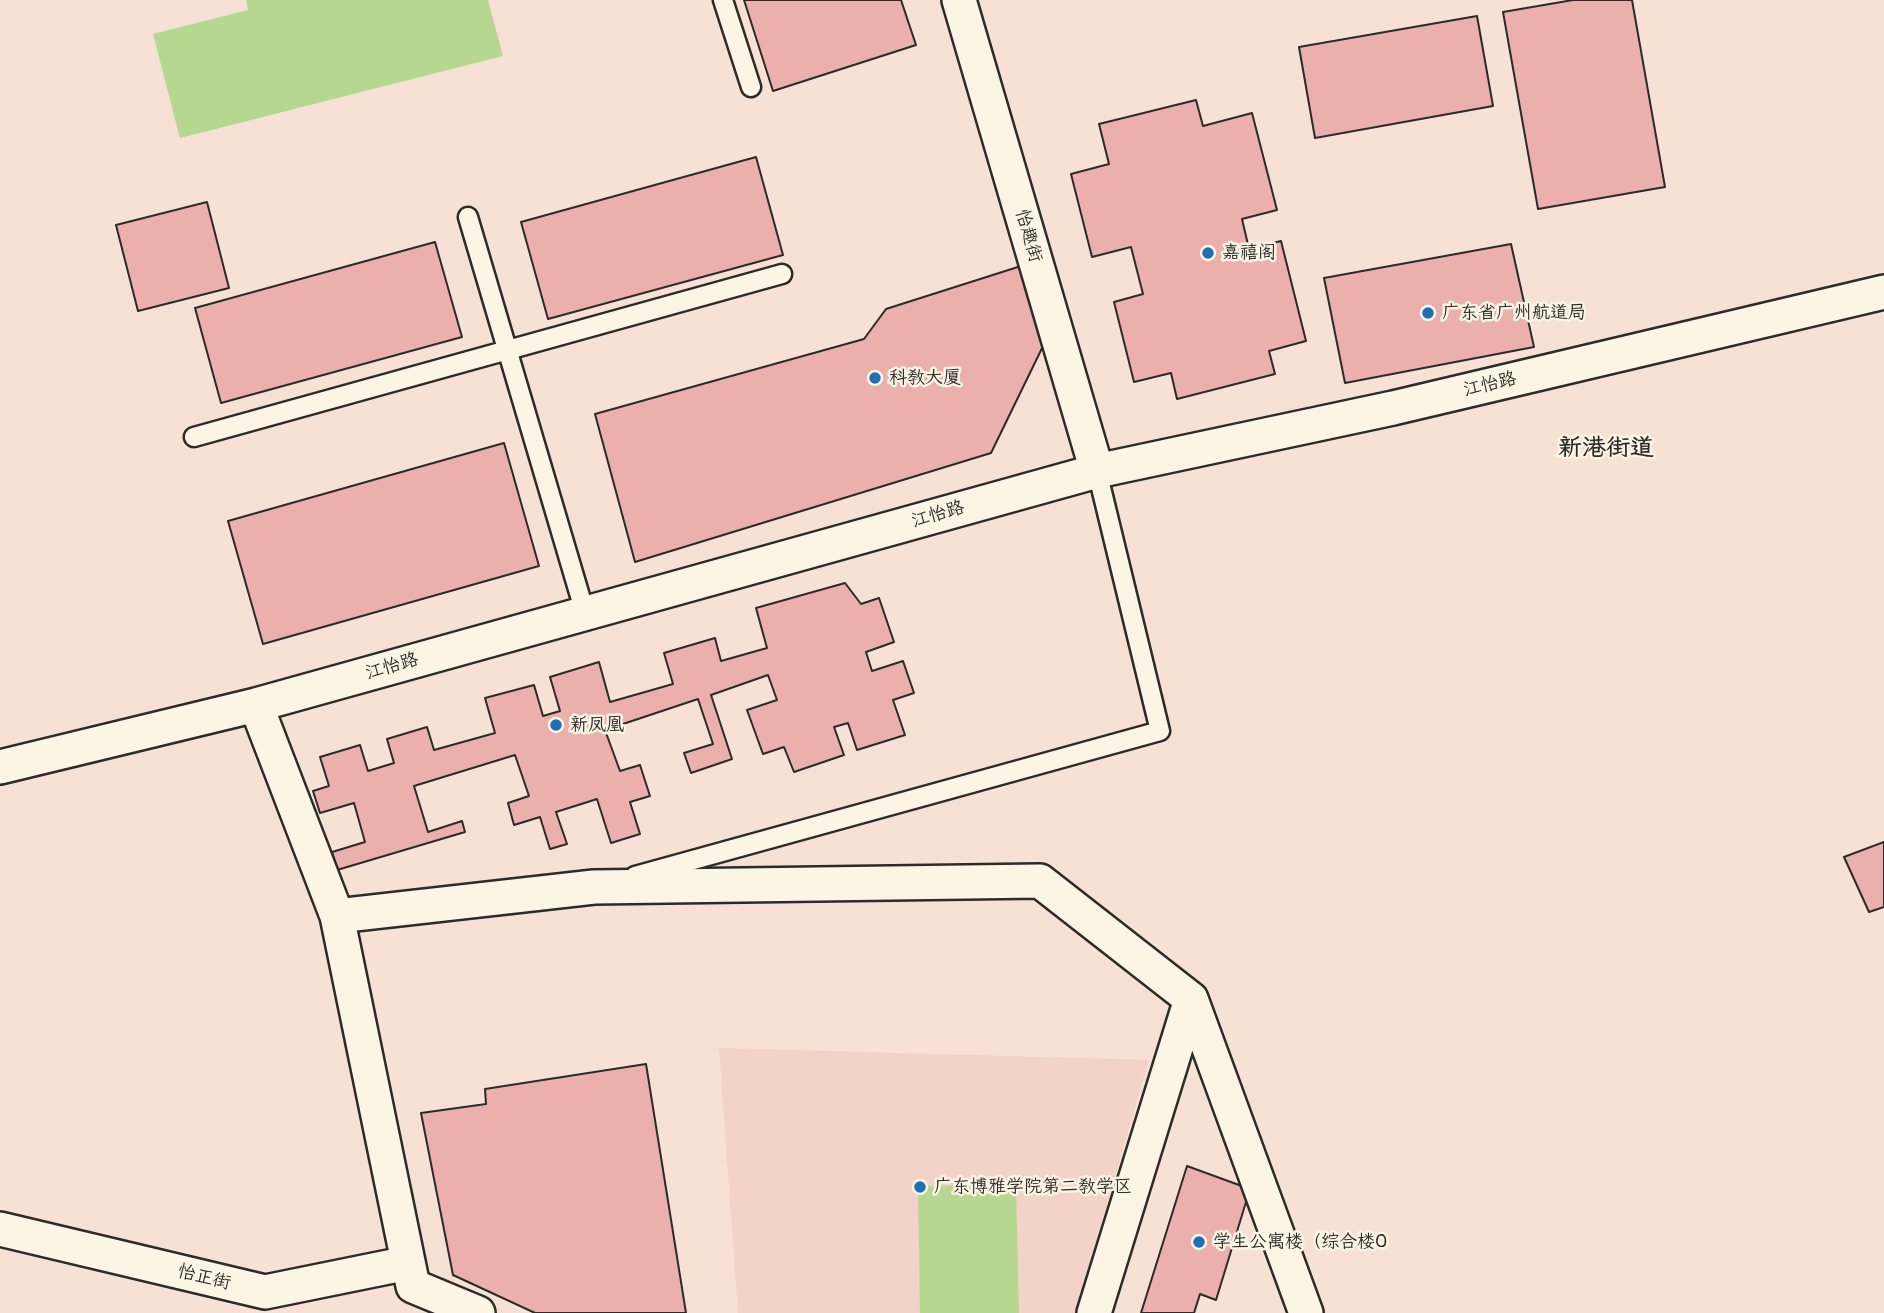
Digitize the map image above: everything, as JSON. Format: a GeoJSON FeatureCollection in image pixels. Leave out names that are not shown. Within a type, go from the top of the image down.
{"type":"FeatureCollection","features":[{"type":"Feature","properties":{"kind":"street","name":"怡趣街"},"geometry":{"type":"LineString","coordinates":[[960,0],[1097,471]]}},
{"type":"Feature","properties":{"kind":"street","name":"江怡路"},"geometry":{"type":"LineString","coordinates":[[0,767],[256,705],[1097,471],[1393,408],[1884,292]]}},
{"type":"Feature","properties":{"kind":"street"},"geometry":{"type":"LineString","coordinates":[[256,705],[337,916],[413,1286],[478,1313]]}},
{"type":"Feature","properties":{"kind":"street"},"geometry":{"type":"LineString","coordinates":[[337,916],[594,887],[1040,881],[1191,999],[1306,1313]]}},
{"type":"Feature","properties":{"kind":"street"},"geometry":{"type":"LineString","coordinates":[[1094,1313],[1191,999]]}},
{"type":"Feature","properties":{"kind":"street","name":"怡正街"},"geometry":{"type":"LineString","coordinates":[[0,1229],[264,1292],[408,1263]]}},
{"type":"Feature","properties":{"kind":"lane"},"geometry":{"type":"LineString","coordinates":[[723,0],[751,87]]}},
{"type":"Feature","properties":{"kind":"lane"},"geometry":{"type":"LineString","coordinates":[[468,217],[585,613]]}},
{"type":"Feature","properties":{"kind":"lane"},"geometry":{"type":"LineString","coordinates":[[194,437],[782,274]]}},
{"type":"Feature","properties":{"kind":"lane"},"geometry":{"type":"LineString","coordinates":[[594,887],[1160,731],[1097,471]]}},
{"type":"Feature","properties":{"kind":"shaded area","name":"广东博雅学院第二教学区"},"geometry":{"type":"Polygon","coordinates":[[[719,1048],[1149,1060],[1075,1313],[738,1313],[719,1048]]]}},
{"type":"Feature","properties":{"kind":"green space"},"geometry":{"type":"Polygon","coordinates":[[[246,0],[488,0],[503,56],[180,138],[153,34],[248,10],[246,0]]]}},
{"type":"Feature","properties":{"kind":"green space"},"geometry":{"type":"Polygon","coordinates":[[[1016,1185],[1019,1313],[920,1313],[918,1186],[1016,1185]]]}},
{"type":"Feature","properties":{"kind":"building"},"geometry":{"type":"Polygon","coordinates":[[[744,0],[901,0],[916,45],[773,91],[744,0]]]}},
{"type":"Feature","properties":{"kind":"building"},"geometry":{"type":"Polygon","coordinates":[[[1573,0],[1632,0],[1665,187],[1538,209],[1503,12],[1573,0]]]}},
{"type":"Feature","properties":{"kind":"building"},"geometry":{"type":"Polygon","coordinates":[[[1477,16],[1493,106],[1315,138],[1299,47],[1477,16]]]}},
{"type":"Feature","properties":{"kind":"building","name":"嘉禧阁"},"geometry":{"type":"Polygon","coordinates":[[[1196,100],[1203,126],[1252,113],[1277,210],[1242,219],[1249,249],[1281,241],[1306,341],[1269,351],[1275,374],[1177,399],[1171,373],[1134,382],[1114,302],[1143,294],[1131,247],[1092,257],[1071,174],[1109,164],[1099,124],[1196,100]]]}},
{"type":"Feature","properties":{"kind":"building"},"geometry":{"type":"Polygon","coordinates":[[[756,157],[783,255],[548,319],[521,222],[756,157]]]}},
{"type":"Feature","properties":{"kind":"building"},"geometry":{"type":"Polygon","coordinates":[[[207,202],[229,288],[138,311],[116,225],[207,202]]]}},
{"type":"Feature","properties":{"kind":"building"},"geometry":{"type":"Polygon","coordinates":[[[435,242],[462,337],[221,403],[195,308],[435,242]]]}},
{"type":"Feature","properties":{"kind":"building","name":"广东省广州航道局"},"geometry":{"type":"Polygon","coordinates":[[[1511,244],[1534,347],[1345,383],[1324,278],[1511,244]]]}},
{"type":"Feature","properties":{"kind":"building","name":"科教大厦"},"geometry":{"type":"Polygon","coordinates":[[[1021,266],[1045,342],[991,453],[635,562],[595,414],[864,339],[886,309],[1021,266]]]}},
{"type":"Feature","properties":{"kind":"building"},"geometry":{"type":"Polygon","coordinates":[[[504,443],[539,566],[263,644],[228,521],[504,443]]]}},
{"type":"Feature","properties":{"kind":"building","name":"新凤凰"},"geometry":{"type":"Polygon","coordinates":[[[845,583],[861,604],[879,598],[894,642],[866,652],[872,671],[903,661],[914,693],[893,700],[905,735],[857,750],[848,723],[834,727],[844,755],[794,772],[784,747],[763,754],[747,710],[777,700],[768,675],[711,695],[732,759],[691,773],[684,753],[713,744],[698,699],[605,730],[620,771],[640,765],[650,796],[630,802],[640,834],[611,843],[597,799],[556,812],[567,844],[550,849],[540,817],[514,825],[508,803],[529,796],[515,755],[414,786],[428,832],[462,821],[465,832],[337,870],[332,852],[365,842],[354,803],[320,813],[313,791],[329,786],[320,757],[360,745],[368,771],[394,763],[387,739],[427,727],[434,750],[495,733],[485,698],[534,685],[543,716],[560,711],[550,677],[599,662],[610,702],[673,684],[664,653],[715,638],[721,661],[767,648],[756,608],[845,583]]]}},
{"type":"Feature","properties":{"kind":"building"},"geometry":{"type":"Polygon","coordinates":[[[1884,842],[1884,907],[1869,912],[1844,857],[1884,842]]]}},
{"type":"Feature","properties":{"kind":"building"},"geometry":{"type":"Polygon","coordinates":[[[646,1064],[686,1313],[535,1313],[453,1275],[421,1113],[486,1104],[485,1089],[646,1064]]]}},
{"type":"Feature","properties":{"kind":"building","name":"学生公寓楼（综合楼0"},"geometry":{"type":"Polygon","coordinates":[[[1187,1166],[1250,1189],[1216,1300],[1200,1294],[1194,1313],[1141,1313],[1187,1166]]]}},
{"type":"Feature","properties":{"kind":"place","name":"嘉禧阁"},"geometry":{"type":"Point","coordinates":[1208,253]}},
{"type":"Feature","properties":{"kind":"place","name":"广东省广州航道局"},"geometry":{"type":"Point","coordinates":[1428,313]}},
{"type":"Feature","properties":{"kind":"place","name":"科教大厦"},"geometry":{"type":"Point","coordinates":[875,378]}},
{"type":"Feature","properties":{"kind":"place","name":"新凤凰"},"geometry":{"type":"Point","coordinates":[556,725]}},
{"type":"Feature","properties":{"kind":"place","name":"广东博雅学院第二教学区"},"geometry":{"type":"Point","coordinates":[920,1187]}},
{"type":"Feature","properties":{"kind":"place","name":"学生公寓楼（综合楼0"},"geometry":{"type":"Point","coordinates":[1199,1242]}},
{"type":"Feature","properties":{"kind":"district","name":"新港街道"},"geometry":{"type":"Point","coordinates":[1606,449]}}]}
